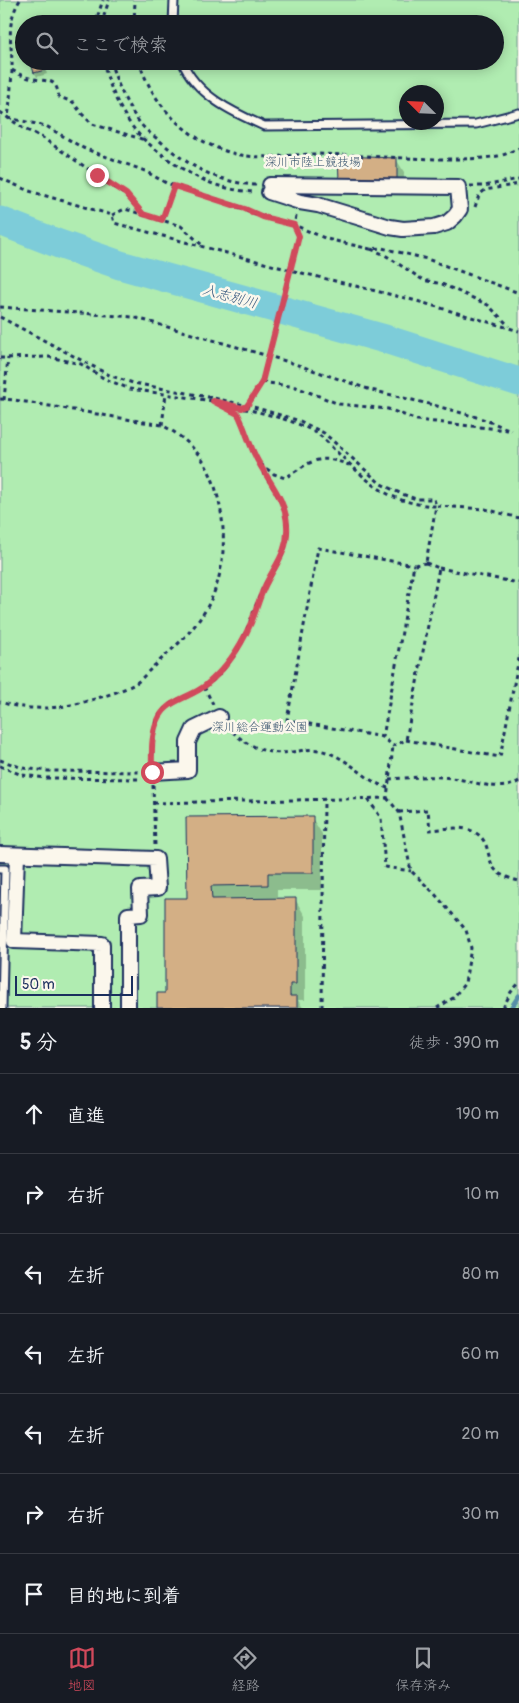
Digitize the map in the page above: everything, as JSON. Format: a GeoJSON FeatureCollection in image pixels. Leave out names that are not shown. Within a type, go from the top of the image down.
{"type":"FeatureCollection","features":[{"type":"Feature","properties":{"kind":"street"},"geometry":{"type":"LineString","coordinates":[[458,187],[460,209],[447,223],[434,227],[403,229],[390,227],[318,205],[300,202],[269,189],[458,187]]}},
{"type":"Feature","properties":{"kind":"street"},"geometry":{"type":"LineString","coordinates":[[152,776],[188,770],[188,742],[194,729],[219,717]]}},
{"type":"Feature","properties":{"kind":"street"},"geometry":{"type":"LineString","coordinates":[[0,854],[156,859],[158,888],[140,889],[141,914],[128,915],[128,1008]]}},
{"type":"Feature","properties":{"kind":"street"},"geometry":{"type":"LineString","coordinates":[[17,854],[14,941],[102,944],[102,1008]]}},
{"type":"Feature","properties":{"kind":"lane"},"geometry":{"type":"LineString","coordinates":[[173,15],[174,0]]}},
{"type":"Feature","properties":{"kind":"lane"},"geometry":{"type":"LineString","coordinates":[[186,70],[204,92],[234,113],[264,126],[476,124],[516,116],[519,113]]}},
{"type":"Feature","properties":{"kind":"lane"},"geometry":{"type":"LineString","coordinates":[[0,869],[5,869],[2,1008]]}},
{"type":"Feature","properties":{"kind":"path"},"geometry":{"type":"LineString","coordinates":[[8,118],[12,70],[9,31],[11,16],[20,0]]}},
{"type":"Feature","properties":{"kind":"path"},"geometry":{"type":"LineString","coordinates":[[98,15],[103,0]]}},
{"type":"Feature","properties":{"kind":"path"},"geometry":{"type":"LineString","coordinates":[[104,15],[109,0]]}},
{"type":"Feature","properties":{"kind":"path"},"geometry":{"type":"LineString","coordinates":[[134,15],[135,0]]}},
{"type":"Feature","properties":{"kind":"path"},"geometry":{"type":"LineString","coordinates":[[12,70],[34,79],[49,80],[57,87],[59,97],[73,102],[92,124],[146,140]]}},
{"type":"Feature","properties":{"kind":"path"},"geometry":{"type":"LineString","coordinates":[[114,70],[126,102],[141,125],[186,162],[204,172],[227,180],[269,189]]}},
{"type":"Feature","properties":{"kind":"path"},"geometry":{"type":"LineString","coordinates":[[142,70],[146,81],[167,113],[193,135],[232,153],[254,157],[314,154],[477,159],[499,156],[519,148]]}},
{"type":"Feature","properties":{"kind":"path"},"geometry":{"type":"LineString","coordinates":[[0,112],[24,129],[40,136],[126,194],[143,214]]}},
{"type":"Feature","properties":{"kind":"path"},"geometry":{"type":"LineString","coordinates":[[8,118],[46,126],[83,148],[146,171],[166,183],[245,209],[263,217],[294,225],[327,239],[370,248],[382,248],[427,259],[519,293]]}},
{"type":"Feature","properties":{"kind":"path"},"geometry":{"type":"LineString","coordinates":[[0,178],[29,192],[112,215],[125,209],[181,226],[204,247]]}},
{"type":"Feature","properties":{"kind":"path"},"geometry":{"type":"LineString","coordinates":[[458,187],[484,186],[519,179]]}},
{"type":"Feature","properties":{"kind":"path"},"geometry":{"type":"LineString","coordinates":[[162,220],[174,186]]}},
{"type":"Feature","properties":{"kind":"path"},"geometry":{"type":"LineString","coordinates":[[242,408],[247,406],[262,382],[299,236],[294,225],[298,210]]}},
{"type":"Feature","properties":{"kind":"path"},"geometry":{"type":"LineString","coordinates":[[112,215],[114,222],[417,301],[519,331]]}},
{"type":"Feature","properties":{"kind":"path"},"geometry":{"type":"LineString","coordinates":[[370,248],[385,255],[423,280],[442,284],[488,305],[510,328]]}},
{"type":"Feature","properties":{"kind":"path"},"geometry":{"type":"LineString","coordinates":[[0,307],[133,317],[289,362],[371,390],[480,418],[511,430],[417,420],[388,409],[339,404],[296,387],[262,382]]}},
{"type":"Feature","properties":{"kind":"path"},"geometry":{"type":"LineString","coordinates":[[0,318],[110,376],[133,383],[257,408],[300,421],[324,433],[381,484],[416,499],[434,499],[436,506],[426,563]]}},
{"type":"Feature","properties":{"kind":"path"},"geometry":{"type":"LineString","coordinates":[[0,358],[49,357],[80,364],[105,379],[130,389],[213,401],[300,425],[319,434],[376,488],[399,500],[419,505],[485,509],[519,518]]}},
{"type":"Feature","properties":{"kind":"path"},"geometry":{"type":"LineString","coordinates":[[0,702],[16,707],[60,708],[93,700],[134,684],[192,630],[205,612],[216,586],[223,547],[223,527],[215,485],[194,449],[181,435],[162,425],[2,400],[8,358]]}},
{"type":"Feature","properties":{"kind":"path"},"geometry":{"type":"LineString","coordinates":[[162,425],[166,394]]}},
{"type":"Feature","properties":{"kind":"path"},"geometry":{"type":"LineString","coordinates":[[156,859],[152,776],[154,730],[160,716],[170,704],[204,687],[231,659],[240,646],[250,626],[264,586],[276,569],[285,549],[288,525],[282,504],[258,462],[238,414],[213,401]]}},
{"type":"Feature","properties":{"kind":"path"},"geometry":{"type":"LineString","coordinates":[[258,462],[274,474],[285,478],[320,458],[334,459],[353,467]]}},
{"type":"Feature","properties":{"kind":"path"},"geometry":{"type":"LineString","coordinates":[[393,746],[383,737],[287,720],[318,548],[414,565],[426,563],[439,568],[519,583]]}},
{"type":"Feature","properties":{"kind":"path"},"geometry":{"type":"LineString","coordinates":[[383,737],[414,565]]}},
{"type":"Feature","properties":{"kind":"path"},"geometry":{"type":"LineString","coordinates":[[406,740],[439,568]]}},
{"type":"Feature","properties":{"kind":"path"},"geometry":{"type":"LineString","coordinates":[[393,746],[406,740],[500,757],[519,658]]}},
{"type":"Feature","properties":{"kind":"path"},"geometry":{"type":"LineString","coordinates":[[204,687],[219,717],[242,740],[273,754],[311,748],[329,753],[350,763],[372,781],[388,788]]}},
{"type":"Feature","properties":{"kind":"path"},"geometry":{"type":"LineString","coordinates":[[386,798],[393,746]]}},
{"type":"Feature","properties":{"kind":"path"},"geometry":{"type":"LineString","coordinates":[[0,760],[23,768],[48,772],[152,776]]}},
{"type":"Feature","properties":{"kind":"path"},"geometry":{"type":"LineString","coordinates":[[0,766],[22,775],[47,778],[152,776]]}},
{"type":"Feature","properties":{"kind":"path"},"geometry":{"type":"LineString","coordinates":[[389,779],[450,778],[494,786],[512,786],[519,781]]}},
{"type":"Feature","properties":{"kind":"path"},"geometry":{"type":"LineString","coordinates":[[153,803],[386,798]]}},
{"type":"Feature","properties":{"kind":"path"},"geometry":{"type":"LineString","coordinates":[[386,798],[399,812],[411,871],[434,893],[466,930],[471,948],[465,983],[453,998],[437,1008]]}},
{"type":"Feature","properties":{"kind":"path"},"geometry":{"type":"LineString","coordinates":[[322,1008],[324,799]]}},
{"type":"Feature","properties":{"kind":"path"},"geometry":{"type":"LineString","coordinates":[[368,799],[382,818],[385,868],[411,871]]}},
{"type":"Feature","properties":{"kind":"path"},"geometry":{"type":"LineString","coordinates":[[399,812],[428,810],[430,830],[466,829],[476,833],[486,843],[491,866],[500,874],[519,880]]}},
{"type":"Feature","properties":{"kind":"path"},"geometry":{"type":"LineString","coordinates":[[502,1008],[511,992],[519,983]]}},
{"type":"Feature","properties":{"kind":"green space","name":"深川総合運動公園"},"geometry":{"type":"Polygon","coordinates":[[[0,0],[519,0],[519,1008],[0,1008],[0,0]]]}},
{"type":"Feature","properties":{"kind":"building"},"geometry":{"type":"Polygon","coordinates":[[[33,70],[45,70],[34,73],[33,70]]]}},
{"type":"Feature","properties":{"kind":"building"},"geometry":{"type":"Polygon","coordinates":[[[338,156],[397,158],[397,180],[339,180],[338,156]]]}},
{"type":"Feature","properties":{"kind":"building"},"geometry":{"type":"Polygon","coordinates":[[[313,816],[313,873],[268,873],[268,885],[211,886],[212,899],[296,898],[296,984],[290,984],[290,996],[297,996],[297,1008],[157,1008],[157,993],[165,993],[165,898],[187,898],[186,817],[313,816]]]}},
{"type":"Feature","properties":{"kind":"waterway","name":"入志別川"},"geometry":{"type":"LineString","coordinates":[[0,221],[120,265],[385,339],[519,382]]}},
{"type":"Feature","properties":{"kind":"waterway"},"geometry":{"type":"LineString","coordinates":[[511,1008],[519,996]]}},
{"type":"Feature","properties":{"kind":"route"},"geometry":{"type":"LineString","coordinates":[[97,175],[126,194],[143,214],[162,220],[174,186],[245,209],[263,217],[294,225],[299,236],[262,382],[247,406],[242,408],[213,401],[238,414],[258,462],[273,485],[282,504],[288,525],[285,549],[276,569],[264,586],[250,626],[231,659],[204,687],[170,704],[160,716],[154,730],[152,772]]}},
{"type":"Feature","properties":{"kind":"park label","name":"深川市陸上競技場"},"geometry":{"type":"Point","coordinates":[313,162]}}]}
